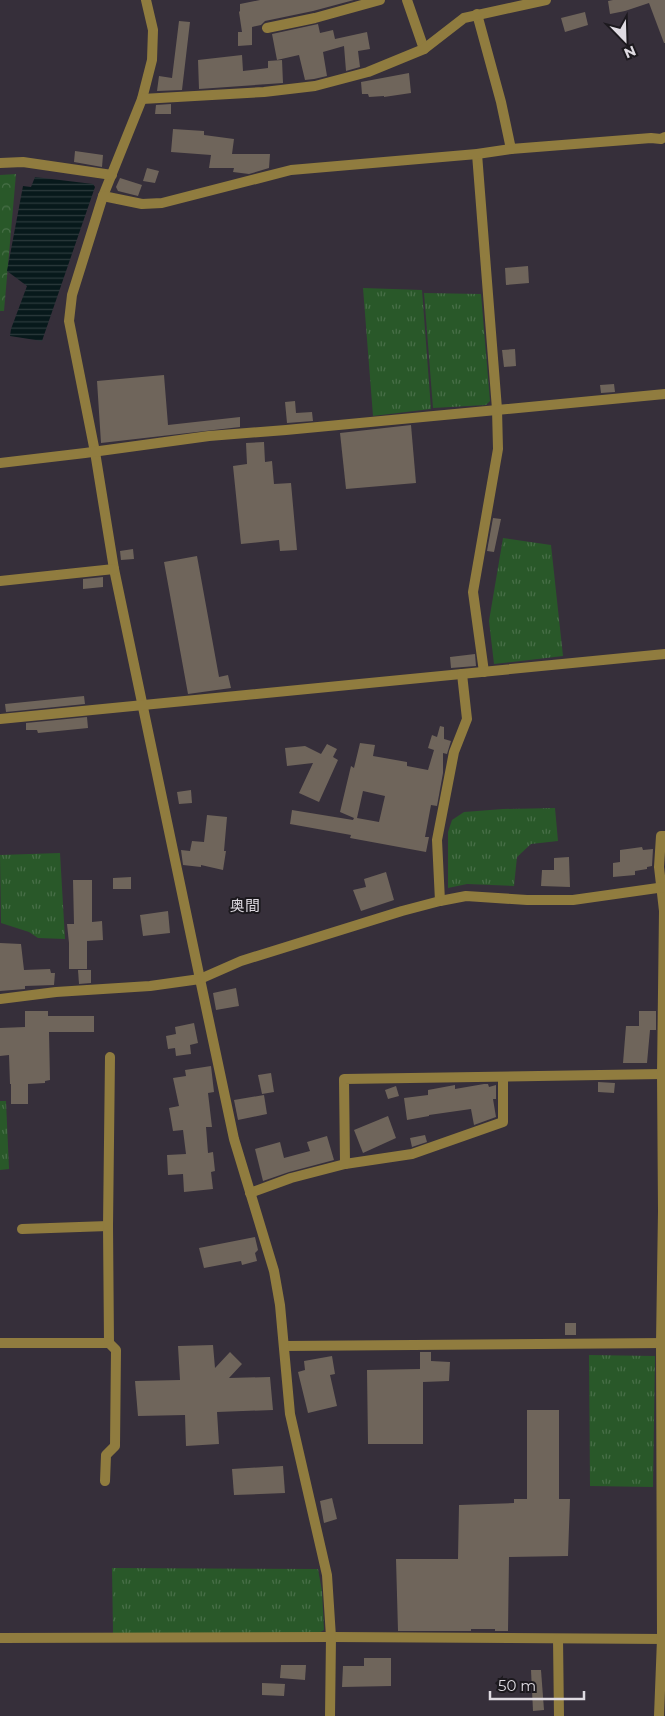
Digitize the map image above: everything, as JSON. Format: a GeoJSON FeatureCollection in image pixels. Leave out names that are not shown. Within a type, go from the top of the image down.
{"type":"FeatureCollection","features":[{"type":"Feature","properties":{"kind":"street"},"geometry":{"type":"LineString","coordinates":[[146,0],[153,30],[152,60],[142,99],[103,196],[72,295],[69,311],[71,331],[95,452],[114,569],[234,1138],[274,1271],[280,1306],[290,1414],[327,1576],[331,1637],[330,1716]]}},
{"type":"Feature","properties":{"kind":"street"},"geometry":{"type":"LineString","coordinates":[[267,28],[315,18],[380,0]]}},
{"type":"Feature","properties":{"kind":"street"},"geometry":{"type":"LineString","coordinates":[[407,0],[424,49]]}},
{"type":"Feature","properties":{"kind":"street"},"geometry":{"type":"LineString","coordinates":[[142,99],[264,92],[315,86],[368,72],[424,49],[464,18],[546,0]]}},
{"type":"Feature","properties":{"kind":"street"},"geometry":{"type":"LineString","coordinates":[[477,14],[501,102],[511,149]]}},
{"type":"Feature","properties":{"kind":"street"},"geometry":{"type":"LineString","coordinates":[[103,196],[142,204],[162,203],[291,170],[477,154],[511,149],[651,138],[661,140],[665,137]]}},
{"type":"Feature","properties":{"kind":"street"},"geometry":{"type":"LineString","coordinates":[[477,154],[497,409],[498,449],[473,592],[484,672]]}},
{"type":"Feature","properties":{"kind":"street"},"geometry":{"type":"LineString","coordinates":[[0,163],[23,162],[112,174]]}},
{"type":"Feature","properties":{"kind":"street"},"geometry":{"type":"LineString","coordinates":[[0,463],[209,436],[665,394]]}},
{"type":"Feature","properties":{"kind":"street"},"geometry":{"type":"LineString","coordinates":[[0,581],[114,569]]}},
{"type":"Feature","properties":{"kind":"street"},"geometry":{"type":"LineString","coordinates":[[0,719],[665,654]]}},
{"type":"Feature","properties":{"kind":"street"},"geometry":{"type":"LineString","coordinates":[[440,901],[437,840],[454,752],[466,719],[462,674]]}},
{"type":"Feature","properties":{"kind":"street"},"geometry":{"type":"LineString","coordinates":[[659,1716],[663,1639],[664,1211],[662,1074],[664,911],[659,859],[662,836],[665,836]]}},
{"type":"Feature","properties":{"kind":"street"},"geometry":{"type":"LineString","coordinates":[[0,999],[56,992],[150,986],[200,980],[241,961],[440,901],[466,896],[526,900],[573,900],[663,887]]}},
{"type":"Feature","properties":{"kind":"street"},"geometry":{"type":"LineString","coordinates":[[105,1481],[106,1455],[115,1446],[116,1350],[109,1343],[110,1057]]}},
{"type":"Feature","properties":{"kind":"street"},"geometry":{"type":"LineString","coordinates":[[344,1164],[344,1079],[662,1074]]}},
{"type":"Feature","properties":{"kind":"street"},"geometry":{"type":"LineString","coordinates":[[250,1193],[291,1178],[344,1164],[412,1154],[503,1122],[503,1077]]}},
{"type":"Feature","properties":{"kind":"street"},"geometry":{"type":"LineString","coordinates":[[22,1229],[108,1226]]}},
{"type":"Feature","properties":{"kind":"street"},"geometry":{"type":"LineString","coordinates":[[0,1343],[109,1343]]}},
{"type":"Feature","properties":{"kind":"street"},"geometry":{"type":"LineString","coordinates":[[284,1346],[663,1343]]}},
{"type":"Feature","properties":{"kind":"street"},"geometry":{"type":"LineString","coordinates":[[0,1638],[663,1639]]}},
{"type":"Feature","properties":{"kind":"street"},"geometry":{"type":"LineString","coordinates":[[558,1639],[559,1716]]}},
{"type":"Feature","properties":{"kind":"green space"},"geometry":{"type":"Polygon","coordinates":[[[16,174],[4,311],[0,311],[0,175],[16,174]]]}},
{"type":"Feature","properties":{"kind":"green space"},"geometry":{"type":"Polygon","coordinates":[[[363,288],[422,290],[431,409],[373,416],[363,288]]]}},
{"type":"Feature","properties":{"kind":"green space"},"geometry":{"type":"Polygon","coordinates":[[[424,293],[481,294],[490,401],[486,405],[433,408],[424,293]]]}},
{"type":"Feature","properties":{"kind":"green space"},"geometry":{"type":"Polygon","coordinates":[[[503,538],[551,545],[563,656],[494,664],[489,621],[503,538]]]}},
{"type":"Feature","properties":{"kind":"green space"},"geometry":{"type":"Polygon","coordinates":[[[555,808],[558,841],[531,844],[517,857],[514,886],[467,884],[448,888],[448,832],[452,820],[464,812],[555,808]]]}},
{"type":"Feature","properties":{"kind":"green space"},"geometry":{"type":"Polygon","coordinates":[[[60,853],[65,939],[38,938],[29,932],[1,923],[0,855],[60,853]]]}},
{"type":"Feature","properties":{"kind":"green space"},"geometry":{"type":"Polygon","coordinates":[[[0,1101],[6,1101],[9,1169],[0,1170],[0,1101]]]}},
{"type":"Feature","properties":{"kind":"green space"},"geometry":{"type":"Polygon","coordinates":[[[589,1355],[655,1356],[653,1487],[590,1486],[589,1355]]]}},
{"type":"Feature","properties":{"kind":"green space"},"geometry":{"type":"Polygon","coordinates":[[[112,1568],[318,1569],[322,1591],[324,1630],[317,1634],[113,1633],[112,1568]]]}},
{"type":"Feature","properties":{"kind":"shaded area"},"geometry":{"type":"Polygon","coordinates":[[[35,177],[93,184],[95,187],[42,341],[10,336],[27,286],[7,271],[23,186],[31,187],[35,177]]]}},
{"type":"Feature","properties":{"kind":"building"},"geometry":{"type":"Polygon","coordinates":[[[260,0],[354,0],[265,21],[261,25],[252,27],[252,45],[238,46],[238,32],[242,32],[239,12],[240,4],[260,0]]]}},
{"type":"Feature","properties":{"kind":"building"},"geometry":{"type":"Polygon","coordinates":[[[665,0],[665,43],[649,3],[610,14],[608,1],[665,0]]]}},
{"type":"Feature","properties":{"kind":"building"},"geometry":{"type":"Polygon","coordinates":[[[585,12],[588,25],[565,32],[561,18],[585,12]]]}},
{"type":"Feature","properties":{"kind":"building"},"geometry":{"type":"Polygon","coordinates":[[[179,21],[190,22],[182,90],[157,91],[159,76],[172,78],[179,21]]]}},
{"type":"Feature","properties":{"kind":"building"},"geometry":{"type":"Polygon","coordinates":[[[318,24],[320,33],[333,30],[335,39],[367,32],[370,49],[358,51],[360,67],[346,71],[344,46],[323,52],[327,76],[314,79],[305,80],[299,55],[277,60],[272,34],[318,24]]]}},
{"type":"Feature","properties":{"kind":"building"},"geometry":{"type":"Polygon","coordinates":[[[242,55],[243,71],[268,68],[268,61],[282,60],[283,83],[199,89],[198,60],[242,55]]]}},
{"type":"Feature","properties":{"kind":"building"},"geometry":{"type":"Polygon","coordinates":[[[409,73],[411,93],[384,97],[369,97],[368,94],[362,94],[361,82],[409,73]]]}},
{"type":"Feature","properties":{"kind":"building"},"geometry":{"type":"Polygon","coordinates":[[[171,104],[171,114],[155,114],[156,105],[171,104]]]}},
{"type":"Feature","properties":{"kind":"building"},"geometry":{"type":"Polygon","coordinates":[[[173,129],[204,131],[204,135],[234,139],[232,154],[270,154],[269,168],[249,174],[233,172],[234,168],[209,168],[211,155],[171,152],[173,129]]]}},
{"type":"Feature","properties":{"kind":"building"},"geometry":{"type":"Polygon","coordinates":[[[75,151],[103,155],[102,167],[74,162],[75,151]]]}},
{"type":"Feature","properties":{"kind":"building"},"geometry":{"type":"Polygon","coordinates":[[[147,168],[159,171],[155,183],[143,181],[147,168]]]}},
{"type":"Feature","properties":{"kind":"building"},"geometry":{"type":"Polygon","coordinates":[[[120,178],[142,185],[138,196],[118,191],[116,187],[120,178]]]}},
{"type":"Feature","properties":{"kind":"building"},"geometry":{"type":"Polygon","coordinates":[[[528,266],[529,283],[506,285],[505,268],[528,266]]]}},
{"type":"Feature","properties":{"kind":"building"},"geometry":{"type":"Polygon","coordinates":[[[515,349],[516,366],[504,367],[502,350],[515,349]]]}},
{"type":"Feature","properties":{"kind":"building"},"geometry":{"type":"Polygon","coordinates":[[[164,375],[168,425],[240,417],[240,427],[101,443],[97,381],[164,375]]]}},
{"type":"Feature","properties":{"kind":"building"},"geometry":{"type":"Polygon","coordinates":[[[614,384],[615,392],[601,393],[600,385],[614,384]]]}},
{"type":"Feature","properties":{"kind":"building"},"geometry":{"type":"Polygon","coordinates":[[[295,401],[296,413],[312,412],[313,421],[287,423],[285,402],[295,401]]]}},
{"type":"Feature","properties":{"kind":"building"},"geometry":{"type":"Polygon","coordinates":[[[411,425],[416,483],[346,489],[340,433],[411,425]]]}},
{"type":"Feature","properties":{"kind":"building"},"geometry":{"type":"Polygon","coordinates":[[[264,442],[265,462],[272,461],[274,484],[291,483],[297,550],[280,551],[279,540],[241,544],[233,466],[247,464],[246,443],[264,442]]]}},
{"type":"Feature","properties":{"kind":"building"},"geometry":{"type":"Polygon","coordinates":[[[493,518],[501,519],[494,552],[487,551],[493,518]]]}},
{"type":"Feature","properties":{"kind":"building"},"geometry":{"type":"Polygon","coordinates":[[[133,549],[134,559],[121,560],[120,551],[133,549]]]}},
{"type":"Feature","properties":{"kind":"building"},"geometry":{"type":"Polygon","coordinates":[[[197,556],[219,677],[228,675],[231,688],[188,694],[164,562],[197,556]]]}},
{"type":"Feature","properties":{"kind":"building"},"geometry":{"type":"Polygon","coordinates":[[[103,577],[103,587],[83,589],[83,579],[103,577]]]}},
{"type":"Feature","properties":{"kind":"building"},"geometry":{"type":"Polygon","coordinates":[[[475,654],[476,666],[451,668],[450,657],[475,654]]]}},
{"type":"Feature","properties":{"kind":"building"},"geometry":{"type":"Polygon","coordinates":[[[84,696],[85,704],[6,712],[5,704],[84,696]]]}},
{"type":"Feature","properties":{"kind":"building"},"geometry":{"type":"Polygon","coordinates":[[[87,717],[88,728],[38,733],[37,730],[26,730],[26,723],[87,717]]]}},
{"type":"Feature","properties":{"kind":"building"},"geometry":{"type":"Polygon","coordinates":[[[440,726],[444,727],[444,739],[451,741],[447,754],[443,753],[443,773],[437,806],[431,805],[425,837],[429,837],[426,852],[350,838],[351,835],[290,824],[292,810],[353,820],[354,818],[340,812],[351,766],[354,768],[360,743],[375,745],[373,756],[407,762],[407,766],[428,770],[434,750],[428,748],[432,735],[437,737],[440,726]],[[363,791],[357,818],[379,822],[385,796],[363,791]]]}},
{"type":"Feature","properties":{"kind":"building"},"geometry":{"type":"Polygon","coordinates":[[[327,744],[337,749],[333,757],[338,760],[319,802],[299,793],[313,763],[287,766],[285,748],[305,746],[321,754],[327,744]]]}},
{"type":"Feature","properties":{"kind":"building"},"geometry":{"type":"Polygon","coordinates":[[[191,790],[192,803],[179,804],[177,792],[191,790]]]}},
{"type":"Feature","properties":{"kind":"building"},"geometry":{"type":"Polygon","coordinates":[[[207,815],[227,817],[224,851],[226,851],[223,870],[201,865],[201,867],[183,865],[181,850],[190,851],[192,841],[204,842],[207,815]]]}},
{"type":"Feature","properties":{"kind":"building"},"geometry":{"type":"Polygon","coordinates":[[[642,847],[643,850],[653,849],[652,866],[635,871],[635,875],[613,877],[613,863],[620,862],[620,850],[642,847]]]}},
{"type":"Feature","properties":{"kind":"building"},"geometry":{"type":"Polygon","coordinates":[[[569,857],[570,887],[541,886],[542,870],[554,870],[554,858],[569,857]]]}},
{"type":"Feature","properties":{"kind":"building"},"geometry":{"type":"Polygon","coordinates":[[[386,872],[394,900],[361,911],[353,890],[366,887],[364,879],[386,872]]]}},
{"type":"Feature","properties":{"kind":"building"},"geometry":{"type":"Polygon","coordinates":[[[131,877],[131,889],[113,889],[113,878],[131,877]]]}},
{"type":"Feature","properties":{"kind":"building"},"geometry":{"type":"Polygon","coordinates":[[[73,880],[92,880],[92,922],[102,921],[103,940],[87,941],[87,969],[69,969],[67,924],[74,924],[73,880]]]}},
{"type":"Feature","properties":{"kind":"building"},"geometry":{"type":"Polygon","coordinates":[[[168,911],[170,933],[143,936],[140,915],[168,911]]]}},
{"type":"Feature","properties":{"kind":"building"},"geometry":{"type":"Polygon","coordinates":[[[0,943],[21,944],[24,970],[50,969],[51,973],[55,973],[54,985],[25,986],[25,989],[0,991],[0,943]]]}},
{"type":"Feature","properties":{"kind":"building"},"geometry":{"type":"Polygon","coordinates":[[[78,970],[91,970],[91,983],[79,984],[78,970]]]}},
{"type":"Feature","properties":{"kind":"building"},"geometry":{"type":"Polygon","coordinates":[[[236,988],[239,1006],[216,1010],[213,993],[236,988]]]}},
{"type":"Feature","properties":{"kind":"building"},"geometry":{"type":"Polygon","coordinates":[[[25,1011],[48,1011],[48,1016],[94,1016],[94,1032],[49,1032],[50,1080],[45,1081],[45,1083],[28,1084],[28,1104],[11,1104],[9,1055],[0,1056],[0,1028],[25,1027],[25,1011]]]}},
{"type":"Feature","properties":{"kind":"building"},"geometry":{"type":"Polygon","coordinates":[[[639,1011],[656,1011],[656,1030],[650,1030],[647,1063],[623,1063],[626,1026],[639,1026],[639,1011]]]}},
{"type":"Feature","properties":{"kind":"building"},"geometry":{"type":"Polygon","coordinates":[[[194,1023],[198,1043],[190,1045],[191,1054],[176,1056],[175,1048],[168,1049],[166,1036],[176,1034],[175,1027],[194,1023]]]}},
{"type":"Feature","properties":{"kind":"building"},"geometry":{"type":"Polygon","coordinates":[[[211,1066],[214,1092],[208,1093],[212,1127],[206,1127],[208,1153],[213,1152],[215,1171],[211,1172],[213,1189],[184,1192],[183,1174],[168,1175],[167,1155],[186,1154],[183,1130],[173,1131],[169,1108],[179,1106],[173,1078],[186,1076],[185,1070],[211,1066]]]}},
{"type":"Feature","properties":{"kind":"building"},"geometry":{"type":"Polygon","coordinates":[[[271,1073],[274,1092],[262,1094],[258,1075],[271,1073]]]}},
{"type":"Feature","properties":{"kind":"building"},"geometry":{"type":"Polygon","coordinates":[[[598,1082],[615,1083],[614,1093],[598,1092],[598,1082]]]}},
{"type":"Feature","properties":{"kind":"building"},"geometry":{"type":"Polygon","coordinates":[[[488,1084],[489,1087],[496,1085],[496,1099],[493,1099],[496,1117],[474,1125],[471,1109],[407,1120],[404,1098],[428,1095],[428,1090],[455,1085],[455,1089],[488,1084]]]}},
{"type":"Feature","properties":{"kind":"building"},"geometry":{"type":"Polygon","coordinates":[[[396,1086],[399,1096],[388,1099],[385,1090],[396,1086]]]}},
{"type":"Feature","properties":{"kind":"building"},"geometry":{"type":"Polygon","coordinates":[[[264,1095],[267,1114],[238,1120],[234,1100],[264,1095]]]}},
{"type":"Feature","properties":{"kind":"building"},"geometry":{"type":"Polygon","coordinates":[[[388,1116],[396,1138],[363,1153],[354,1130],[388,1116]]]}},
{"type":"Feature","properties":{"kind":"building"},"geometry":{"type":"Polygon","coordinates":[[[425,1135],[427,1142],[412,1147],[410,1138],[425,1135]]]}},
{"type":"Feature","properties":{"kind":"building"},"geometry":{"type":"Polygon","coordinates":[[[327,1136],[334,1160],[263,1181],[255,1149],[280,1142],[284,1158],[310,1151],[307,1142],[327,1136]]]}},
{"type":"Feature","properties":{"kind":"building"},"geometry":{"type":"Polygon","coordinates":[[[255,1237],[258,1250],[255,1253],[257,1261],[242,1265],[241,1261],[204,1268],[199,1248],[255,1237]]]}},
{"type":"Feature","properties":{"kind":"building"},"geometry":{"type":"Polygon","coordinates":[[[565,1323],[576,1323],[576,1335],[565,1335],[565,1323]]]}},
{"type":"Feature","properties":{"kind":"building"},"geometry":{"type":"Polygon","coordinates":[[[213,1345],[215,1368],[230,1352],[242,1364],[229,1378],[270,1377],[273,1410],[217,1412],[219,1444],[186,1446],[185,1415],[138,1416],[135,1381],[180,1380],[178,1346],[213,1345]]]}},
{"type":"Feature","properties":{"kind":"building"},"geometry":{"type":"Polygon","coordinates":[[[420,1352],[431,1352],[431,1361],[450,1362],[449,1381],[423,1382],[423,1444],[368,1444],[367,1370],[420,1369],[420,1352]]]}},
{"type":"Feature","properties":{"kind":"building"},"geometry":{"type":"Polygon","coordinates":[[[332,1356],[335,1374],[330,1375],[337,1406],[308,1413],[298,1372],[305,1370],[304,1361],[332,1356]]]}},
{"type":"Feature","properties":{"kind":"building"},"geometry":{"type":"Polygon","coordinates":[[[527,1410],[559,1410],[559,1499],[570,1499],[568,1556],[509,1557],[508,1631],[471,1629],[471,1631],[398,1631],[396,1559],[458,1559],[459,1505],[514,1503],[514,1499],[527,1499],[527,1410]]]}},
{"type":"Feature","properties":{"kind":"building"},"geometry":{"type":"Polygon","coordinates":[[[283,1466],[285,1493],[234,1495],[232,1469],[283,1466]]]}},
{"type":"Feature","properties":{"kind":"building"},"geometry":{"type":"Polygon","coordinates":[[[332,1498],[337,1519],[324,1523],[320,1501],[332,1498]]]}},
{"type":"Feature","properties":{"kind":"building"},"geometry":{"type":"Polygon","coordinates":[[[364,1658],[391,1658],[391,1686],[342,1687],[343,1666],[364,1666],[364,1658]]]}},
{"type":"Feature","properties":{"kind":"building"},"geometry":{"type":"Polygon","coordinates":[[[281,1665],[306,1665],[305,1680],[280,1678],[281,1665]]]}},
{"type":"Feature","properties":{"kind":"building"},"geometry":{"type":"Polygon","coordinates":[[[531,1670],[541,1670],[544,1710],[533,1711],[531,1670]]]}},
{"type":"Feature","properties":{"kind":"building"},"geometry":{"type":"Polygon","coordinates":[[[262,1683],[285,1684],[284,1696],[262,1695],[262,1683]]]}},
{"type":"Feature","properties":{"kind":"district","name":"奥間"},"geometry":{"type":"Point","coordinates":[245,906]}}]}
